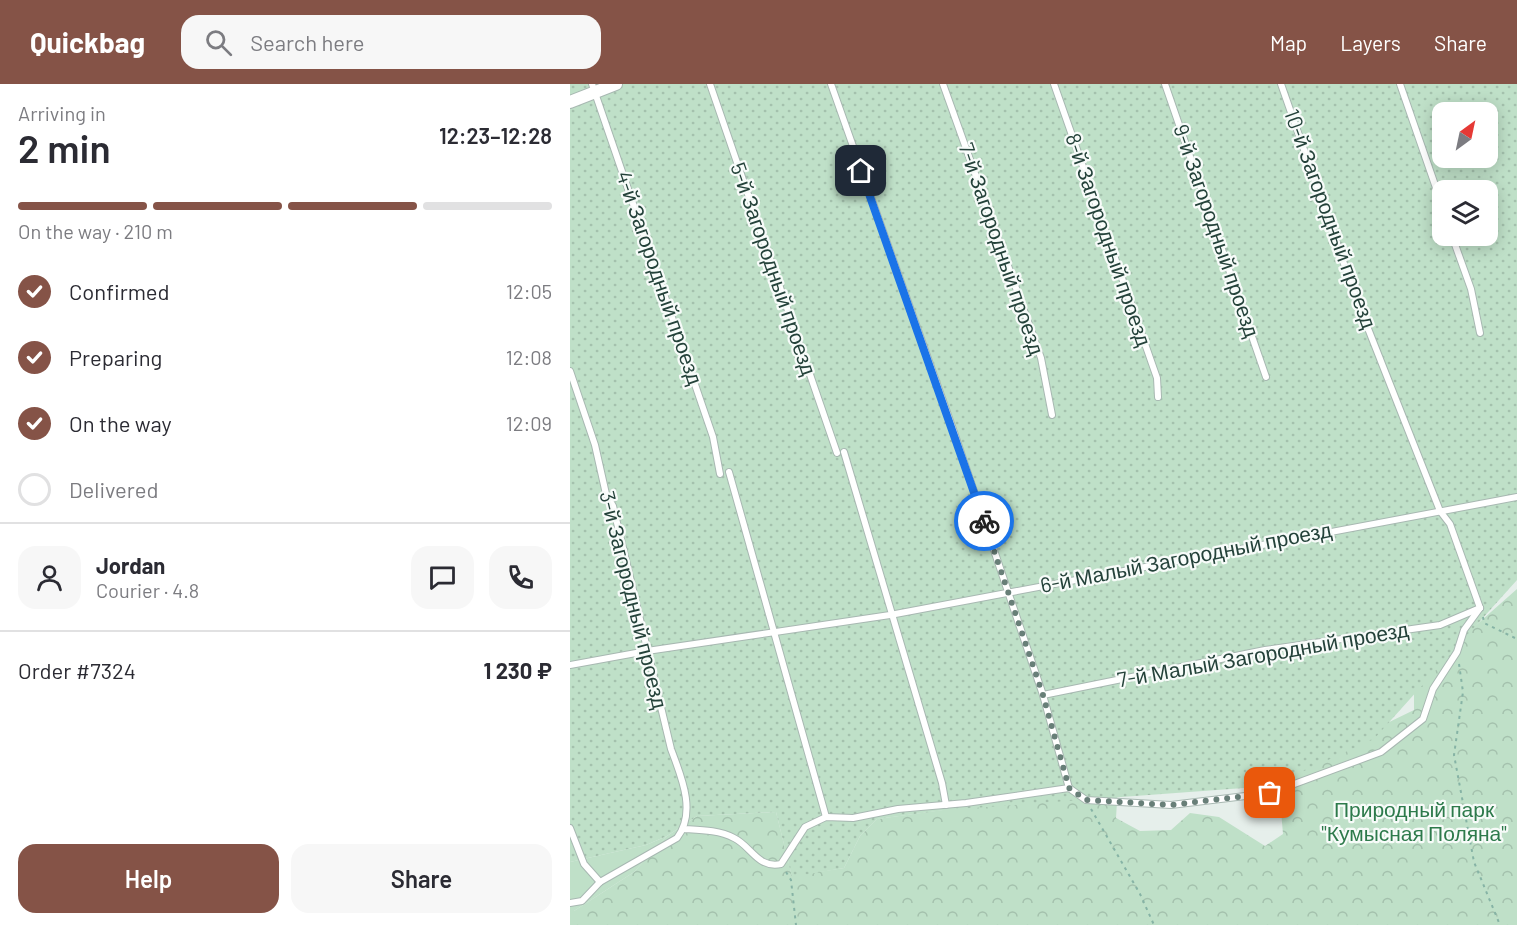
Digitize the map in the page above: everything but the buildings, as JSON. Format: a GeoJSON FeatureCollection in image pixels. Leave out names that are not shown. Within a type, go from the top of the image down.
{"type":"FeatureCollection","features":[{"type":"Feature","properties":{"kind":"street"},"geometry":{"type":"LineString","coordinates":[[570,102],[594,88],[616,84]]}},
{"type":"Feature","properties":{"kind":"lane","name":"5-й Загородный проезд"},"geometry":{"type":"LineString","coordinates":[[710,84],[840,453],[942,783],[946,805]]}},
{"type":"Feature","properties":{"kind":"lane"},"geometry":{"type":"LineString","coordinates":[[831,84],[1008,591],[1043,695],[1069,788],[1086,800],[1171,805],[1270,793],[1381,752],[1423,719],[1433,689],[1457,652],[1464,630],[1480,608]]}},
{"type":"Feature","properties":{"kind":"lane","name":"7-й Загородный проезд"},"geometry":{"type":"LineString","coordinates":[[943,84],[1041,358],[1052,415]]}},
{"type":"Feature","properties":{"kind":"lane","name":"8-й Загородный проезд"},"geometry":{"type":"LineString","coordinates":[[1054,84],[1157,378],[1158,397]]}},
{"type":"Feature","properties":{"kind":"lane","name":"9-й Загородный проезд"},"geometry":{"type":"LineString","coordinates":[[1165,84],[1266,377]]}},
{"type":"Feature","properties":{"kind":"lane","name":"10-й Загородный проезд"},"geometry":{"type":"LineString","coordinates":[[1281,84],[1356,298],[1440,510],[1450,524],[1480,608]]}},
{"type":"Feature","properties":{"kind":"lane"},"geometry":{"type":"LineString","coordinates":[[1400,84],[1433,180]]}},
{"type":"Feature","properties":{"kind":"lane","name":"4-й Загородный проезд"},"geometry":{"type":"LineString","coordinates":[[594,88],[713,437],[720,474]]}},
{"type":"Feature","properties":{"kind":"lane"},"geometry":{"type":"LineString","coordinates":[[1456,246],[1471,289],[1480,333]]}},
{"type":"Feature","properties":{"kind":"lane","name":"3-й Загородный проезд"},"geometry":{"type":"LineString","coordinates":[[570,371],[595,446],[606,494],[613,506],[671,749],[683,782],[687,808],[683,830]]}},
{"type":"Feature","properties":{"kind":"lane"},"geometry":{"type":"LineString","coordinates":[[729,472],[826,817]]}},
{"type":"Feature","properties":{"kind":"lane","name":"6-й Малый Загородный проезд"},"geometry":{"type":"LineString","coordinates":[[570,665],[774,631],[890,615],[1517,497]]}},
{"type":"Feature","properties":{"kind":"lane","name":"7-й Малый Загородный проезд"},"geometry":{"type":"LineString","coordinates":[[1043,695],[1265,650],[1440,625],[1480,608]]}},
{"type":"Feature","properties":{"kind":"lane"},"geometry":{"type":"LineString","coordinates":[[570,903],[582,901],[600,882],[677,838],[683,830],[706,830],[736,838],[756,858],[772,866],[781,864],[805,827],[826,817],[854,818],[898,810],[1069,788]]}},
{"type":"Feature","properties":{"kind":"lane"},"geometry":{"type":"LineString","coordinates":[[570,828],[584,864],[600,882]]}},
{"type":"Feature","properties":{"kind":"path"},"geometry":{"type":"LineString","coordinates":[[1480,608],[1484,623],[1517,639]]}},
{"type":"Feature","properties":{"kind":"path"},"geometry":{"type":"LineString","coordinates":[[1457,652],[1463,692],[1454,755],[1474,862],[1500,925]]}},
{"type":"Feature","properties":{"kind":"path"},"geometry":{"type":"LineString","coordinates":[[1086,800],[1140,894],[1154,925]]}},
{"type":"Feature","properties":{"kind":"path"},"geometry":{"type":"LineString","coordinates":[[781,864],[791,880],[796,925]]}},
{"type":"Feature","properties":{"kind":"green space"},"geometry":{"type":"Polygon","coordinates":[[[570,84],[1517,84],[1517,580],[1374,739],[1271,786],[945,810],[877,819],[860,836],[844,868],[792,877],[776,812],[697,816],[667,836],[646,845],[570,862],[570,84]]]}},
{"type":"Feature","properties":{"kind":"green space","name":"Природный парк \"Кумысная Поляна\""},"geometry":{"type":"Polygon","coordinates":[[[1517,589],[1517,925],[570,925],[570,911],[574,911],[634,872],[667,836],[697,816],[776,812],[792,876],[844,868],[860,836],[877,819],[1118,786],[1116,818],[1140,831],[1171,830],[1190,813],[1219,817],[1265,846],[1283,834],[1278,776],[1414,710],[1414,680],[1517,589]]]}},
{"type":"Feature","properties":{"kind":"green space"},"geometry":{"type":"Polygon","coordinates":[[[667,836],[634,872],[574,911],[570,911],[570,862],[646,845],[667,836]]]}},
{"type":"Feature","properties":{"kind":"way so far"},"geometry":{"type":"LineString","coordinates":[[984,521],[1043,695],[1069,788],[1086,800],[1171,805],[1270,793]]}},
{"type":"Feature","properties":{"kind":"route"},"geometry":{"type":"LineString","coordinates":[[861,171],[984,521]]}}]}
